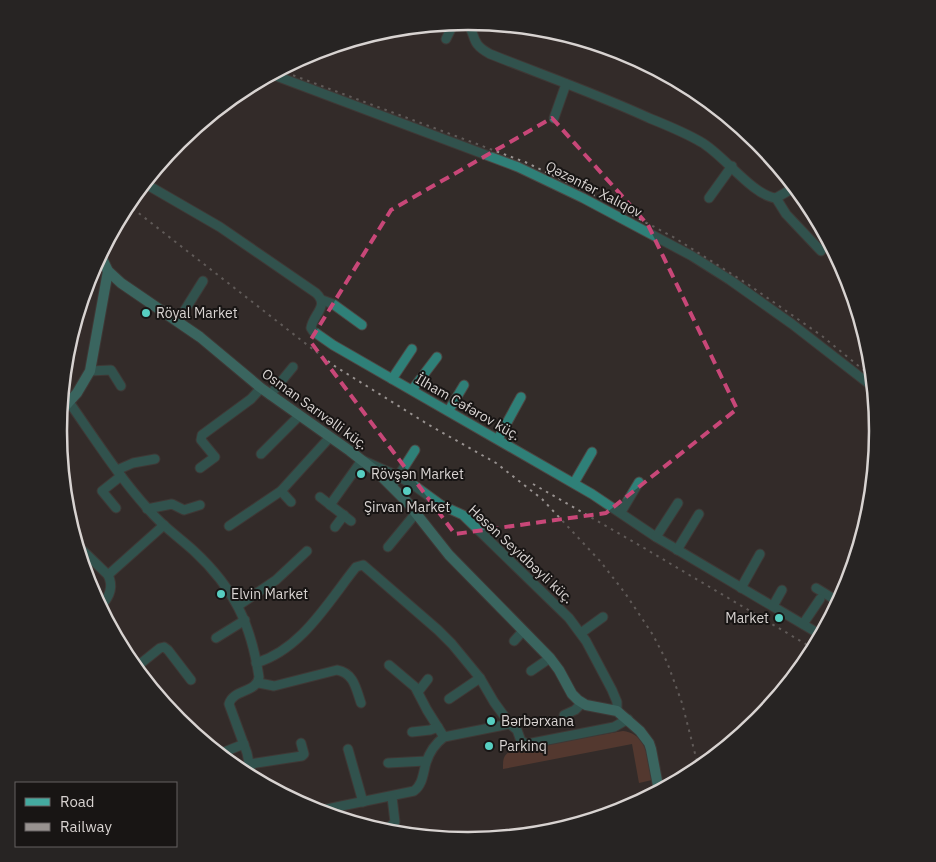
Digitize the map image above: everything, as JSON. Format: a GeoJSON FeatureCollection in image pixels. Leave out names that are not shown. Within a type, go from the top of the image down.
{"type":"FeatureCollection","features":[{"type":"Feature","properties":{"kind":"street"},"geometry":{"type":"LineString","coordinates":[[471,30],[474,41],[482,50],[490,54],[607,99],[702,142],[759,191],[771,198],[776,198],[789,191]]}},
{"type":"Feature","properties":{"kind":"street"},"geometry":{"type":"LineString","coordinates":[[446,39],[450,31]]}},
{"type":"Feature","properties":{"kind":"street","name":"Qəzənfər Xalıqov"},"geometry":{"type":"LineString","coordinates":[[280,77],[518,167],[583,198],[692,256],[730,280],[792,324],[866,382]]}},
{"type":"Feature","properties":{"kind":"street"},"geometry":{"type":"LineString","coordinates":[[554,118],[566,84]]}},
{"type":"Feature","properties":{"kind":"street"},"geometry":{"type":"LineString","coordinates":[[709,198],[732,166]]}},
{"type":"Feature","properties":{"kind":"street"},"geometry":{"type":"LineString","coordinates":[[150,187],[220,226],[316,293],[322,300],[333,304],[362,325]]}},
{"type":"Feature","properties":{"kind":"street"},"geometry":{"type":"LineString","coordinates":[[776,198],[786,214],[821,251]]}},
{"type":"Feature","properties":{"kind":"street","name":"Osman Sarıvəlli küç."},"geometry":{"type":"LineString","coordinates":[[104,263],[108,271],[133,292],[178,321],[213,347],[270,395],[362,460],[392,486],[416,512],[449,555],[550,658],[572,694],[582,703]]}},
{"type":"Feature","properties":{"kind":"street"},"geometry":{"type":"LineString","coordinates":[[108,271],[90,371],[81,387],[69,402],[147,509],[206,562],[239,605],[245,620],[259,678],[255,686],[234,696],[229,704],[250,768]]}},
{"type":"Feature","properties":{"kind":"street"},"geometry":{"type":"LineString","coordinates":[[178,321],[202,281]]}},
{"type":"Feature","properties":{"kind":"street","name":"İlham Cəfərov küç."},"geometry":{"type":"LineString","coordinates":[[322,300],[321,307],[312,324],[311,328],[313,331],[392,379],[450,410],[574,483],[677,550],[815,631]]}},
{"type":"Feature","properties":{"kind":"street"},"geometry":{"type":"LineString","coordinates":[[392,379],[412,349]]}},
{"type":"Feature","properties":{"kind":"street"},"geometry":{"type":"LineString","coordinates":[[412,390],[436,357]]}},
{"type":"Feature","properties":{"kind":"street"},"geometry":{"type":"LineString","coordinates":[[270,395],[293,367]]}},
{"type":"Feature","properties":{"kind":"street"},"geometry":{"type":"LineString","coordinates":[[90,371],[111,370],[121,386]]}},
{"type":"Feature","properties":{"kind":"street"},"geometry":{"type":"LineString","coordinates":[[450,410],[464,385]]}},
{"type":"Feature","properties":{"kind":"street"},"geometry":{"type":"LineString","coordinates":[[200,468],[215,458],[201,440],[202,435],[251,399],[261,388]]}},
{"type":"Feature","properties":{"kind":"street"},"geometry":{"type":"LineString","coordinates":[[498,439],[521,397]]}},
{"type":"Feature","properties":{"kind":"street"},"geometry":{"type":"LineString","coordinates":[[261,454],[299,416]]}},
{"type":"Feature","properties":{"kind":"street"},"geometry":{"type":"LineString","coordinates":[[229,526],[282,491],[330,437]]}},
{"type":"Feature","properties":{"kind":"street"},"geometry":{"type":"LineString","coordinates":[[392,486],[415,450]]}},
{"type":"Feature","properties":{"kind":"street"},"geometry":{"type":"LineString","coordinates":[[574,483],[592,452]]}},
{"type":"Feature","properties":{"kind":"street"},"geometry":{"type":"LineString","coordinates":[[116,508],[102,490],[133,462],[155,459]]}},
{"type":"Feature","properties":{"kind":"street"},"geometry":{"type":"LineString","coordinates":[[330,505],[362,460]]}},
{"type":"Feature","properties":{"kind":"street","name":"Həsən Seyidbəyli küç."},"geometry":{"type":"LineString","coordinates":[[362,460],[398,476],[440,505],[458,512],[469,520],[508,561],[569,618],[581,633],[612,690],[617,702],[617,711]]}},
{"type":"Feature","properties":{"kind":"street"},"geometry":{"type":"LineString","coordinates":[[621,512],[639,482]]}},
{"type":"Feature","properties":{"kind":"street"},"geometry":{"type":"LineString","coordinates":[[282,491],[291,502]]}},
{"type":"Feature","properties":{"kind":"street"},"geometry":{"type":"LineString","coordinates":[[320,497],[347,518],[335,527]]}},
{"type":"Feature","properties":{"kind":"street"},"geometry":{"type":"LineString","coordinates":[[656,537],[678,503]]}},
{"type":"Feature","properties":{"kind":"street"},"geometry":{"type":"LineString","coordinates":[[147,509],[172,504],[184,510],[200,505]]}},
{"type":"Feature","properties":{"kind":"street"},"geometry":{"type":"LineString","coordinates":[[388,547],[416,512]]}},
{"type":"Feature","properties":{"kind":"street"},"geometry":{"type":"LineString","coordinates":[[677,550],[699,514]]}},
{"type":"Feature","properties":{"kind":"street"},"geometry":{"type":"LineString","coordinates":[[108,575],[164,525]]}},
{"type":"Feature","properties":{"kind":"street"},"geometry":{"type":"LineString","coordinates":[[239,605],[276,580],[307,551]]}},
{"type":"Feature","properties":{"kind":"street"},"geometry":{"type":"LineString","coordinates":[[742,588],[760,554]]}},
{"type":"Feature","properties":{"kind":"street"},"geometry":{"type":"LineString","coordinates":[[87,555],[108,575],[111,584],[109,595],[105,600]]}},
{"type":"Feature","properties":{"kind":"street"},"geometry":{"type":"LineString","coordinates":[[256,664],[273,656],[302,634],[356,567],[363,565],[438,630],[467,661],[480,678],[494,702],[510,724],[517,730],[521,741],[527,744],[614,728],[628,720]]}},
{"type":"Feature","properties":{"kind":"street"},"geometry":{"type":"LineString","coordinates":[[816,588],[832,598]]}},
{"type":"Feature","properties":{"kind":"street"},"geometry":{"type":"LineString","coordinates":[[774,606],[782,590]]}},
{"type":"Feature","properties":{"kind":"street"},"geometry":{"type":"LineString","coordinates":[[803,624],[820,599]]}},
{"type":"Feature","properties":{"kind":"street"},"geometry":{"type":"LineString","coordinates":[[581,633],[603,617]]}},
{"type":"Feature","properties":{"kind":"street"},"geometry":{"type":"LineString","coordinates":[[216,638],[245,620]]}},
{"type":"Feature","properties":{"kind":"street"},"geometry":{"type":"LineString","coordinates":[[514,641],[523,631]]}},
{"type":"Feature","properties":{"kind":"street"},"geometry":{"type":"LineString","coordinates":[[141,663],[164,647],[191,680]]}},
{"type":"Feature","properties":{"kind":"street"},"geometry":{"type":"LineString","coordinates":[[531,671],[550,658]]}},
{"type":"Feature","properties":{"kind":"street"},"geometry":{"type":"LineString","coordinates":[[389,665],[405,677],[418,692],[444,737]]}},
{"type":"Feature","properties":{"kind":"street"},"geometry":{"type":"LineString","coordinates":[[258,683],[274,686],[337,670],[343,671],[352,679],[361,703]]}},
{"type":"Feature","properties":{"kind":"street"},"geometry":{"type":"LineString","coordinates":[[449,699],[480,678]]}},
{"type":"Feature","properties":{"kind":"street"},"geometry":{"type":"LineString","coordinates":[[418,692],[428,679]]}},
{"type":"Feature","properties":{"kind":"street"},"geometry":{"type":"LineString","coordinates":[[564,715],[575,710],[582,703],[617,711],[640,731],[649,743],[658,784]]}},
{"type":"Feature","properties":{"kind":"street"},"geometry":{"type":"LineString","coordinates":[[332,808],[409,793],[417,789],[421,784],[426,761],[444,737],[510,724]]}},
{"type":"Feature","properties":{"kind":"street"},"geometry":{"type":"LineString","coordinates":[[412,732],[430,730],[438,726]]}},
{"type":"Feature","properties":{"kind":"street"},"geometry":{"type":"LineString","coordinates":[[250,764],[302,756],[304,754],[301,743]]}},
{"type":"Feature","properties":{"kind":"street"},"geometry":{"type":"LineString","coordinates":[[227,751],[244,744]]}},
{"type":"Feature","properties":{"kind":"street"},"geometry":{"type":"LineString","coordinates":[[348,749],[363,802]]}},
{"type":"Feature","properties":{"kind":"street"},"geometry":{"type":"LineString","coordinates":[[388,763],[426,761]]}},
{"type":"Feature","properties":{"kind":"street"},"geometry":{"type":"LineString","coordinates":[[392,797],[396,817],[395,825]]}},
{"type":"Feature","properties":{"kind":"highlighted area"},"geometry":{"type":"Polygon","coordinates":[[[552,118],[648,225],[737,409],[606,513],[455,534],[310,341],[391,210],[552,118]]]}},
{"type":"Feature","properties":{"kind":"shaded area"},"geometry":{"type":"Polygon","coordinates":[[[623,731],[638,737],[642,743],[648,756],[652,780],[639,783],[632,744],[503,769],[504,758],[512,750],[623,731]]]}},
{"type":"Feature","properties":{"kind":"railway"},"geometry":{"type":"LineString","coordinates":[[287,73],[525,162],[604,200],[675,238],[749,285],[822,336],[864,371]]}},
{"type":"Feature","properties":{"kind":"railway"},"geometry":{"type":"LineString","coordinates":[[134,210],[333,365],[429,425],[496,463],[542,499],[600,561],[625,593],[653,635],[667,662],[682,703],[697,760]]}},
{"type":"Feature","properties":{"kind":"railway"},"geometry":{"type":"LineString","coordinates":[[533,484],[807,645]]}},
{"type":"Feature","properties":{"kind":"place","name":"Röyal Market"},"geometry":{"type":"Point","coordinates":[146,313]}},
{"type":"Feature","properties":{"kind":"place","name":"Rövşən Market"},"geometry":{"type":"Point","coordinates":[361,474]}},
{"type":"Feature","properties":{"kind":"place","name":"Şirvan Market"},"geometry":{"type":"Point","coordinates":[407,491]}},
{"type":"Feature","properties":{"kind":"place","name":"Elvin Market"},"geometry":{"type":"Point","coordinates":[221,594]}},
{"type":"Feature","properties":{"kind":"place","name":"Market"},"geometry":{"type":"Point","coordinates":[779,618]}},
{"type":"Feature","properties":{"kind":"place","name":"Bərbərxana"},"geometry":{"type":"Point","coordinates":[491,721]}},
{"type":"Feature","properties":{"kind":"place","name":"Parkinq"},"geometry":{"type":"Point","coordinates":[489,746]}}]}
